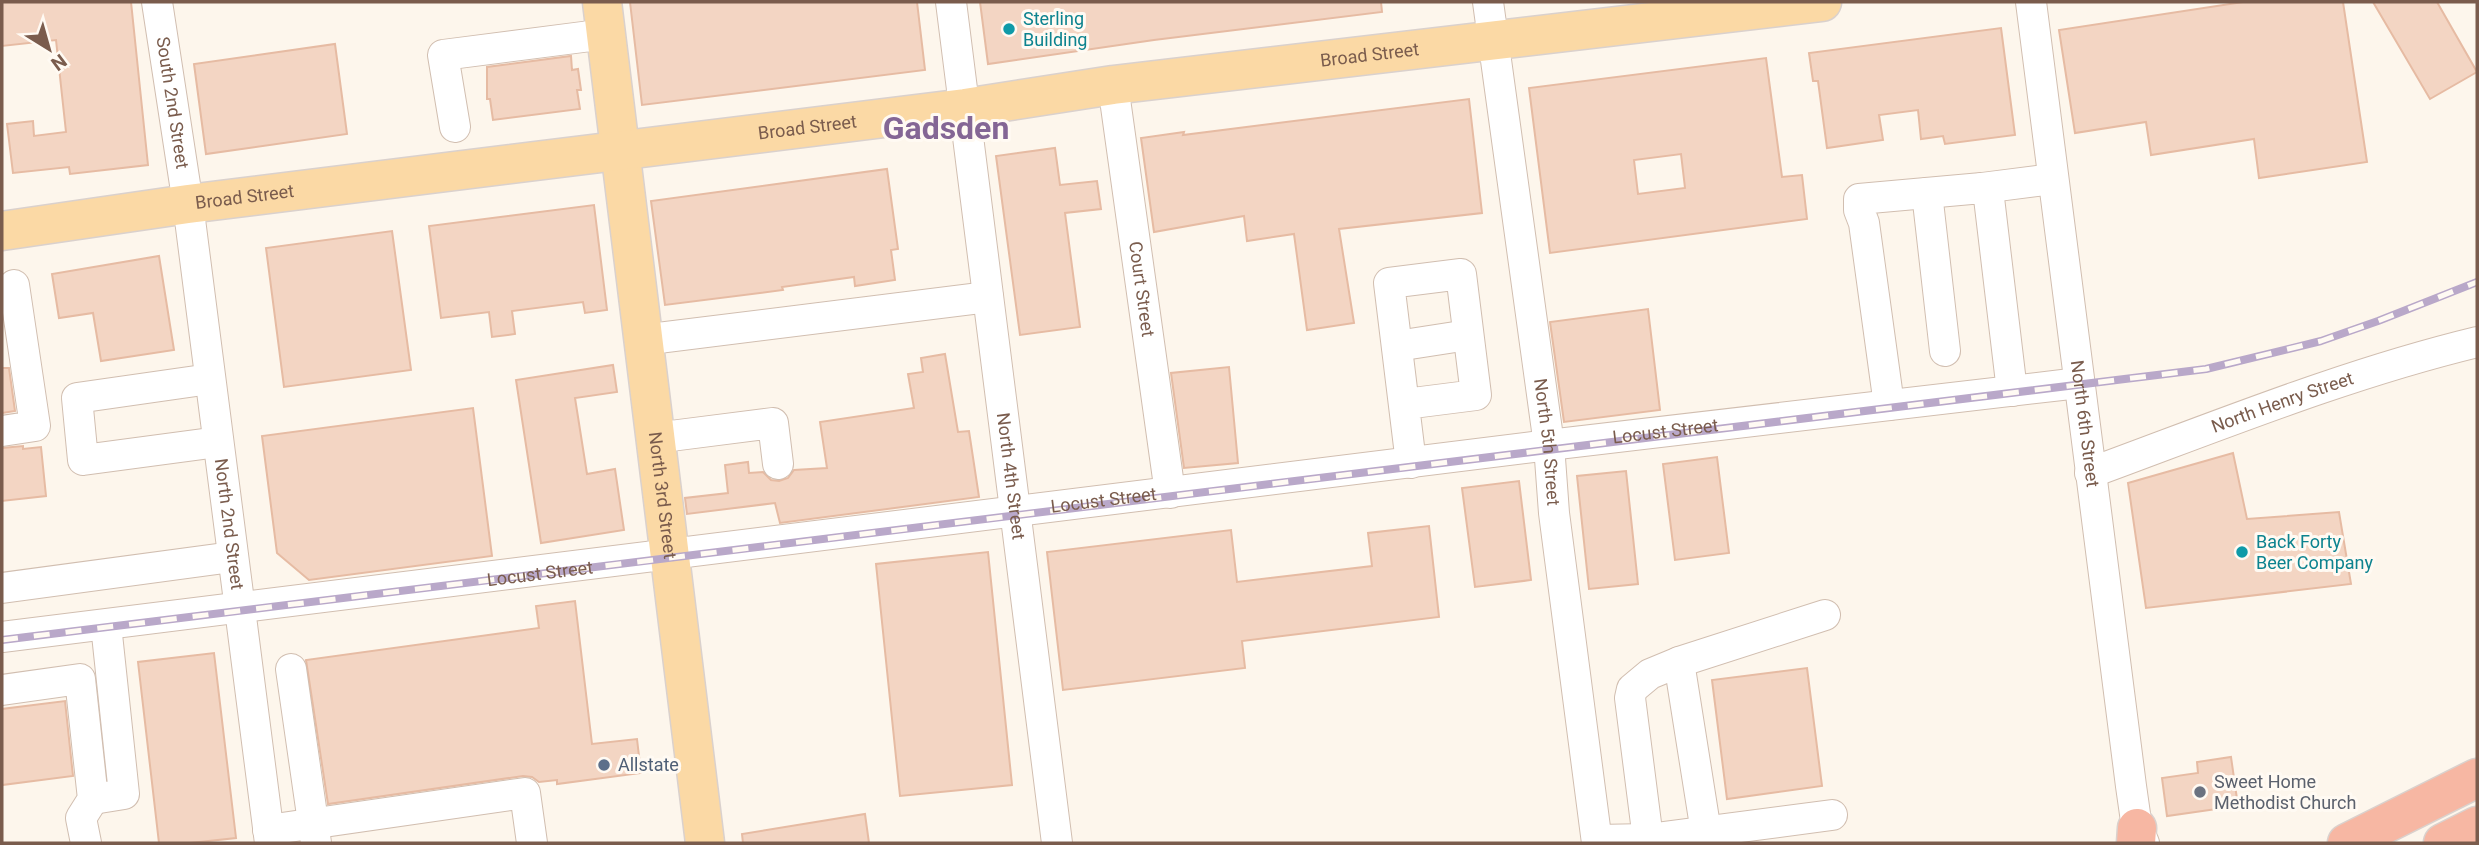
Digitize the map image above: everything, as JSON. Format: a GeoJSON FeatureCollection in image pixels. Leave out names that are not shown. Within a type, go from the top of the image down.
{"type":"FeatureCollection","features":[{"type":"Feature","properties":{"kind":"highway"},"geometry":{"type":"LineString","coordinates":[[2347,843],[2477,778]]}},
{"type":"Feature","properties":{"kind":"highway"},"geometry":{"type":"LineString","coordinates":[[2443,843],[2477,826]]}},
{"type":"Feature","properties":{"kind":"main road","name":"Broad Street"},"geometry":{"type":"LineString","coordinates":[[2,231],[188,204],[965,108],[1113,85],[1822,2]]}},
{"type":"Feature","properties":{"kind":"main road","name":"North 3rd Street"},"geometry":{"type":"LineString","coordinates":[[604,18],[705,843]]}},
{"type":"Feature","properties":{"kind":"street","name":"South 2nd Street"},"geometry":{"type":"LineString","coordinates":[[157,2],[188,204]]}},
{"type":"Feature","properties":{"kind":"street","name":"North 4th Street"},"geometry":{"type":"LineString","coordinates":[[951,2],[1057,843]]}},
{"type":"Feature","properties":{"kind":"street","name":"North 5th Street"},"geometry":{"type":"LineString","coordinates":[[1488,2],[1549,445],[1554,513],[1597,842]]}},
{"type":"Feature","properties":{"kind":"street","name":"North 6th Street"},"geometry":{"type":"LineString","coordinates":[[2031,2],[2139,838]]}},
{"type":"Feature","properties":{"kind":"street"},"geometry":{"type":"LineString","coordinates":[[455,127],[443,55],[604,18]]}},
{"type":"Feature","properties":{"kind":"street","name":"Court Street"},"geometry":{"type":"LineString","coordinates":[[1113,85],[1170,493]]}},
{"type":"Feature","properties":{"kind":"street"},"geometry":{"type":"LineString","coordinates":[[1889,405],[1859,200],[2053,179]]}},
{"type":"Feature","properties":{"kind":"street"},"geometry":{"type":"LineString","coordinates":[[1982,188],[1989,198],[2012,391]]}},
{"type":"Feature","properties":{"kind":"street"},"geometry":{"type":"LineString","coordinates":[[1927,193],[1945,351]]}},
{"type":"Feature","properties":{"kind":"street","name":"North 2nd Street"},"geometry":{"type":"LineString","coordinates":[[188,204],[269,836]]}},
{"type":"Feature","properties":{"kind":"street"},"geometry":{"type":"LineString","coordinates":[[1405,404],[1476,395],[1461,274],[1389,283],[1411,463]]}},
{"type":"Feature","properties":{"kind":"street"},"geometry":{"type":"LineString","coordinates":[[2,430],[35,426],[14,285]]}},
{"type":"Feature","properties":{"kind":"street"},"geometry":{"type":"LineString","coordinates":[[642,340],[988,297]]}},
{"type":"Feature","properties":{"kind":"street"},"geometry":{"type":"LineString","coordinates":[[1397,346],[1468,335]]}},
{"type":"Feature","properties":{"kind":"street","name":"North Henry Street"},"geometry":{"type":"LineString","coordinates":[[2090,473],[2344,381],[2427,354],[2477,342]]}},
{"type":"Feature","properties":{"kind":"street"},"geometry":{"type":"LineString","coordinates":[[210,379],[77,398],[83,460],[218,442]]}},
{"type":"Feature","properties":{"kind":"street","name":"Locust Street"},"geometry":{"type":"LineString","coordinates":[[2,638],[1549,445],[2079,383]]}},
{"type":"Feature","properties":{"kind":"street"},"geometry":{"type":"LineString","coordinates":[[655,438],[773,423],[778,464]]}},
{"type":"Feature","properties":{"kind":"street"},"geometry":{"type":"LineString","coordinates":[[2,588],[232,557]]}},
{"type":"Feature","properties":{"kind":"street"},"geometry":{"type":"LineString","coordinates":[[1648,839],[1630,698],[1632,689],[1650,674],[1679,662],[1825,615]]}},
{"type":"Feature","properties":{"kind":"street"},"geometry":{"type":"LineString","coordinates":[[93,799],[124,794],[106,625]]}},
{"type":"Feature","properties":{"kind":"street"},"geometry":{"type":"LineString","coordinates":[[1679,662],[1706,832]]}},
{"type":"Feature","properties":{"kind":"street"},"geometry":{"type":"LineString","coordinates":[[290,669],[314,833]]}},
{"type":"Feature","properties":{"kind":"street"},"geometry":{"type":"LineString","coordinates":[[2,690],[80,679],[93,799],[81,818],[86,843]]}},
{"type":"Feature","properties":{"kind":"street"},"geometry":{"type":"LineString","coordinates":[[269,836],[314,833],[525,793],[532,843]]}},
{"type":"Feature","properties":{"kind":"street"},"geometry":{"type":"LineString","coordinates":[[1597,842],[1648,839],[1832,815]]}},
{"type":"Feature","properties":{"kind":"building"},"geometry":{"type":"Polygon","coordinates":[[[2,2],[131,2],[148,165],[70,174],[69,167],[13,173],[7,124],[33,121],[34,136],[66,132],[56,40],[2,46],[2,2]]]}},
{"type":"Feature","properties":{"kind":"building"},"geometry":{"type":"Polygon","coordinates":[[[630,2],[917,2],[925,70],[642,105],[630,2]]]}},
{"type":"Feature","properties":{"kind":"building"},"geometry":{"type":"Polygon","coordinates":[[[980,2],[1381,2],[1382,12],[988,64],[980,2]]]}},
{"type":"Feature","properties":{"kind":"building"},"geometry":{"type":"Polygon","coordinates":[[[2243,2],[2343,2],[2367,162],[2259,178],[2254,139],[2151,155],[2146,122],[2075,133],[2059,30],[2243,2]]]}},
{"type":"Feature","properties":{"kind":"building"},"geometry":{"type":"Polygon","coordinates":[[[2373,2],[2437,2],[2477,72],[2430,99],[2373,2]]]}},
{"type":"Feature","properties":{"kind":"building"},"geometry":{"type":"Polygon","coordinates":[[[2001,28],[2015,135],[1945,144],[1943,136],[1921,139],[1918,110],[1879,115],[1883,140],[1827,148],[1818,81],[1813,81],[1809,53],[2001,28]]]}},
{"type":"Feature","properties":{"kind":"building"},"geometry":{"type":"Polygon","coordinates":[[[335,44],[347,134],[206,154],[194,64],[335,44]]]}},
{"type":"Feature","properties":{"kind":"building"},"geometry":{"type":"Polygon","coordinates":[[[571,56],[572,70],[578,69],[580,109],[493,120],[490,99],[487,99],[487,67],[571,56]]]}},
{"type":"Feature","properties":{"kind":"building"},"geometry":{"type":"Polygon","coordinates":[[[1766,58],[1782,177],[1802,175],[1807,219],[1550,253],[1529,88],[1766,58]],[[1681,154],[1634,160],[1638,194],[1685,188],[1681,154]]]}},
{"type":"Feature","properties":{"kind":"building"},"geometry":{"type":"Polygon","coordinates":[[[1469,99],[1482,213],[1339,229],[1354,323],[1307,330],[1294,234],[1247,241],[1244,216],[1154,232],[1141,138],[1469,99]]]}},
{"type":"Feature","properties":{"kind":"building"},"geometry":{"type":"Polygon","coordinates":[[[1055,148],[1060,185],[1097,181],[1101,209],[1065,213],[1080,327],[1020,335],[996,156],[1055,148]]]}},
{"type":"Feature","properties":{"kind":"building"},"geometry":{"type":"Polygon","coordinates":[[[887,169],[898,249],[891,250],[895,280],[855,286],[854,277],[782,287],[783,290],[665,305],[651,201],[887,169]]]}},
{"type":"Feature","properties":{"kind":"building"},"geometry":{"type":"Polygon","coordinates":[[[594,205],[607,310],[585,313],[583,302],[512,311],[515,334],[492,337],[489,312],[441,318],[429,226],[594,205]]]}},
{"type":"Feature","properties":{"kind":"building"},"geometry":{"type":"Polygon","coordinates":[[[392,231],[411,370],[284,387],[266,248],[392,231]]]}},
{"type":"Feature","properties":{"kind":"building"},"geometry":{"type":"Polygon","coordinates":[[[159,256],[174,350],[101,361],[93,313],[59,318],[52,274],[159,256]]]}},
{"type":"Feature","properties":{"kind":"building"},"geometry":{"type":"Polygon","coordinates":[[[1648,309],[1660,410],[1564,422],[1550,322],[1648,309]]]}},
{"type":"Feature","properties":{"kind":"building"},"geometry":{"type":"Polygon","coordinates":[[[945,354],[958,432],[969,431],[979,497],[780,523],[775,503],[687,514],[685,498],[728,493],[725,465],[748,462],[749,473],[763,472],[771,480],[779,481],[788,478],[794,470],[827,468],[820,422],[914,408],[908,374],[923,372],[921,358],[945,354]]]}},
{"type":"Feature","properties":{"kind":"building"},"geometry":{"type":"Polygon","coordinates":[[[613,365],[617,392],[575,398],[587,474],[615,469],[624,530],[541,543],[516,380],[613,365]]]}},
{"type":"Feature","properties":{"kind":"building"},"geometry":{"type":"Polygon","coordinates":[[[1229,367],[1238,463],[1184,468],[1171,373],[1229,367]]]}},
{"type":"Feature","properties":{"kind":"building"},"geometry":{"type":"Polygon","coordinates":[[[2,368],[9,368],[15,411],[2,413],[2,368]]]}},
{"type":"Feature","properties":{"kind":"building"},"geometry":{"type":"Polygon","coordinates":[[[473,408],[492,556],[309,580],[277,553],[262,436],[473,408]]]}},
{"type":"Feature","properties":{"kind":"building"},"geometry":{"type":"Polygon","coordinates":[[[23,446],[23,449],[41,447],[46,496],[2,501],[2,448],[23,446]]]}},
{"type":"Feature","properties":{"kind":"building","name":"Back Forty Beer Company"},"geometry":{"type":"Polygon","coordinates":[[[2233,453],[2247,519],[2339,512],[2351,584],[2146,608],[2128,483],[2233,453]]]}},
{"type":"Feature","properties":{"kind":"building"},"geometry":{"type":"Polygon","coordinates":[[[1717,457],[1729,553],[1675,560],[1663,464],[1717,457]]]}},
{"type":"Feature","properties":{"kind":"building"},"geometry":{"type":"Polygon","coordinates":[[[1626,471],[1638,584],[1589,589],[1577,476],[1626,471]]]}},
{"type":"Feature","properties":{"kind":"building"},"geometry":{"type":"Polygon","coordinates":[[[1519,481],[1531,580],[1475,587],[1462,488],[1519,481]]]}},
{"type":"Feature","properties":{"kind":"building"},"geometry":{"type":"Polygon","coordinates":[[[1429,526],[1439,617],[1242,641],[1245,668],[1063,690],[1047,552],[1231,530],[1237,582],[1372,566],[1368,533],[1429,526]]]}},
{"type":"Feature","properties":{"kind":"building"},"geometry":{"type":"Polygon","coordinates":[[[988,552],[1012,785],[900,796],[876,564],[988,552]]]}},
{"type":"Feature","properties":{"kind":"building"},"geometry":{"type":"Polygon","coordinates":[[[575,601],[592,744],[637,739],[641,773],[557,784],[557,780],[539,782],[532,777],[523,776],[328,804],[306,660],[539,628],[536,606],[575,601]]]}},
{"type":"Feature","properties":{"kind":"building"},"geometry":{"type":"Polygon","coordinates":[[[214,653],[236,838],[159,843],[138,662],[214,653]]]}},
{"type":"Feature","properties":{"kind":"building"},"geometry":{"type":"Polygon","coordinates":[[[1807,668],[1822,786],[1727,799],[1712,680],[1807,668]]]}},
{"type":"Feature","properties":{"kind":"building"},"geometry":{"type":"Polygon","coordinates":[[[65,701],[73,776],[2,785],[2,709],[65,701]]]}},
{"type":"Feature","properties":{"kind":"building","name":"Sweet Home Methodist Church"},"geometry":{"type":"Polygon","coordinates":[[[2231,757],[2238,806],[2167,816],[2162,778],[2198,773],[2197,762],[2231,757]]]}},
{"type":"Feature","properties":{"kind":"building"},"geometry":{"type":"Polygon","coordinates":[[[865,814],[869,843],[743,843],[742,834],[865,814]]]}},
{"type":"Feature","properties":{"kind":"railway"},"geometry":{"type":"LineString","coordinates":[[2,640],[2206,369],[2321,341],[2477,282]]}},
{"type":"Feature","properties":{"kind":"place","name":"Sterling Building"},"geometry":{"type":"Point","coordinates":[1009,29]}},
{"type":"Feature","properties":{"kind":"place","name":"Back Forty Beer Company"},"geometry":{"type":"Point","coordinates":[2242,552]}},
{"type":"Feature","properties":{"kind":"place","name":"Allstate"},"geometry":{"type":"Point","coordinates":[604,765]}},
{"type":"Feature","properties":{"kind":"place","name":"Sweet Home Methodist Church"},"geometry":{"type":"Point","coordinates":[2200,792]}},
{"type":"Feature","properties":{"kind":"district","name":"Gadsden"},"geometry":{"type":"Point","coordinates":[946,128]}}]}
